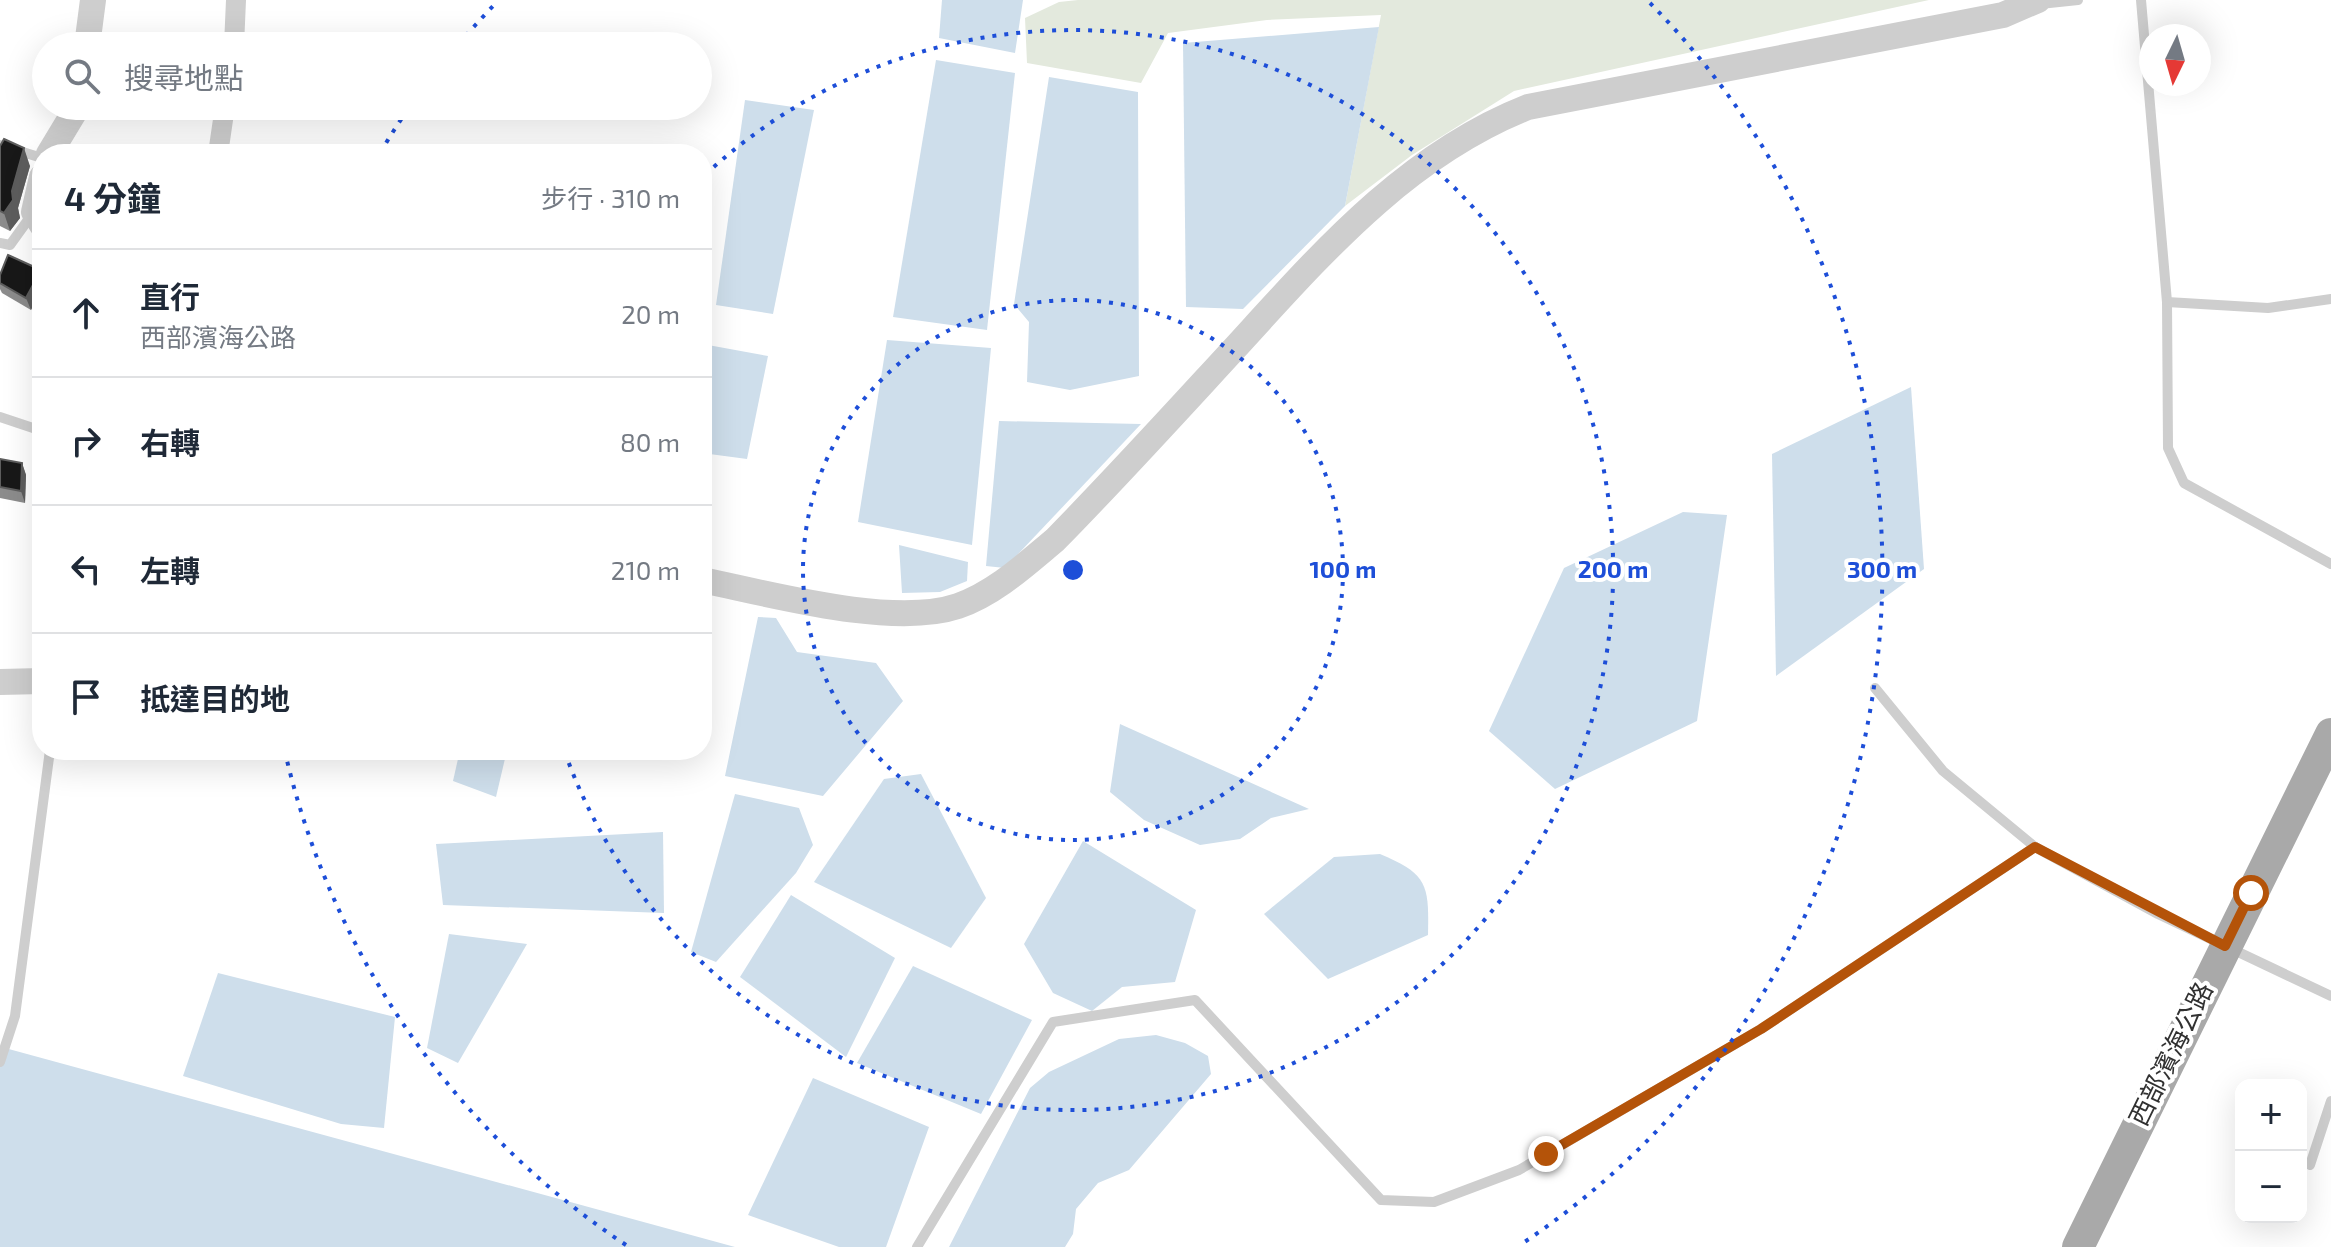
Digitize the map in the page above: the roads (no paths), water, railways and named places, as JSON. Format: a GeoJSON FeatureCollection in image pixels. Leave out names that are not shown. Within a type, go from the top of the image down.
{"type":"FeatureCollection","features":[{"type":"Feature","properties":{"kind":"main road","name":"西部濱海公路"},"geometry":{"type":"LineString","coordinates":[[2078,1247],[2331,734]]}},
{"type":"Feature","properties":{"kind":"street"},"geometry":{"type":"LineString","coordinates":[[89,32],[93,0]]}},
{"type":"Feature","properties":{"kind":"street"},"geometry":{"type":"LineString","coordinates":[[235,32],[236,0]]}},
{"type":"Feature","properties":{"kind":"street"},"geometry":{"type":"LineString","coordinates":[[712,582],[895,616],[958,606],[1010,578],[1055,540],[1373,202],[1437,154],[1492,121],[1528,107],[1870,43],[2003,15],[2034,3]]}},
{"type":"Feature","properties":{"kind":"street"},"geometry":{"type":"LineString","coordinates":[[55,144],[70,120]]}},
{"type":"Feature","properties":{"kind":"street"},"geometry":{"type":"LineString","coordinates":[[219,144],[223,120]]}},
{"type":"Feature","properties":{"kind":"street"},"geometry":{"type":"LineString","coordinates":[[0,682],[32,681]]}},
{"type":"Feature","properties":{"kind":"lane"},"geometry":{"type":"LineString","coordinates":[[2034,3],[2078,0]]}},
{"type":"Feature","properties":{"kind":"lane"},"geometry":{"type":"LineString","coordinates":[[2141,0],[2167,302],[2168,448],[2184,483],[2331,564]]}},
{"type":"Feature","properties":{"kind":"lane"},"geometry":{"type":"LineString","coordinates":[[0,145],[32,155]]}},
{"type":"Feature","properties":{"kind":"lane"},"geometry":{"type":"LineString","coordinates":[[0,243],[10,245],[32,225]]}},
{"type":"Feature","properties":{"kind":"lane"},"geometry":{"type":"LineString","coordinates":[[2167,302],[2268,308],[2331,299]]}},
{"type":"Feature","properties":{"kind":"lane"},"geometry":{"type":"LineString","coordinates":[[0,417],[32,428]]}},
{"type":"Feature","properties":{"kind":"lane"},"geometry":{"type":"LineString","coordinates":[[1875,688],[1943,771],[2035,847],[2225,946],[2331,996]]}},
{"type":"Feature","properties":{"kind":"lane"},"geometry":{"type":"LineString","coordinates":[[0,1062],[15,1016],[49,760]]}},
{"type":"Feature","properties":{"kind":"lane"},"geometry":{"type":"LineString","coordinates":[[917,1247],[1053,1022],[1195,1000],[1381,1200],[1434,1202],[1519,1170],[1761,1029],[2035,847]]}},
{"type":"Feature","properties":{"kind":"lane"},"geometry":{"type":"LineString","coordinates":[[2310,1165],[2331,1101]]}},
{"type":"Feature","properties":{"kind":"water"},"geometry":{"type":"Polygon","coordinates":[[[942,0],[1023,0],[1015,53],[939,38],[942,0]]]}},
{"type":"Feature","properties":{"kind":"water"},"geometry":{"type":"Polygon","coordinates":[[[1379,27],[1345,206],[1243,309],[1186,307],[1183,43],[1379,27]]]}},
{"type":"Feature","properties":{"kind":"water"},"geometry":{"type":"Polygon","coordinates":[[[936,60],[1015,73],[987,330],[893,317],[936,60]]]}},
{"type":"Feature","properties":{"kind":"water"},"geometry":{"type":"Polygon","coordinates":[[[1049,77],[1138,92],[1139,376],[1070,390],[1027,382],[1029,322],[1014,304],[1049,77]]]}},
{"type":"Feature","properties":{"kind":"water"},"geometry":{"type":"Polygon","coordinates":[[[745,100],[814,110],[773,314],[716,305],[745,100]]]}},
{"type":"Feature","properties":{"kind":"water"},"geometry":{"type":"Polygon","coordinates":[[[887,340],[991,348],[972,545],[858,522],[887,340]]]}},
{"type":"Feature","properties":{"kind":"water"},"geometry":{"type":"Polygon","coordinates":[[[712,346],[768,356],[747,459],[712,454],[712,346]]]}},
{"type":"Feature","properties":{"kind":"water"},"geometry":{"type":"Polygon","coordinates":[[[1911,387],[1924,569],[1776,676],[1772,454],[1911,387]]]}},
{"type":"Feature","properties":{"kind":"water"},"geometry":{"type":"Polygon","coordinates":[[[999,421],[1141,424],[1005,568],[986,566],[999,421]]]}},
{"type":"Feature","properties":{"kind":"water"},"geometry":{"type":"Polygon","coordinates":[[[1683,512],[1727,515],[1697,721],[1555,789],[1489,731],[1564,568],[1683,512]]]}},
{"type":"Feature","properties":{"kind":"water"},"geometry":{"type":"Polygon","coordinates":[[[899,545],[968,562],[967,581],[940,592],[902,593],[899,545]]]}},
{"type":"Feature","properties":{"kind":"water"},"geometry":{"type":"Polygon","coordinates":[[[758,617],[776,618],[797,652],[876,663],[903,701],[823,796],[725,776],[758,617]]]}},
{"type":"Feature","properties":{"kind":"water"},"geometry":{"type":"Polygon","coordinates":[[[1120,724],[1309,809],[1271,818],[1240,839],[1200,845],[1144,820],[1110,792],[1120,724]]]}},
{"type":"Feature","properties":{"kind":"water"},"geometry":{"type":"Polygon","coordinates":[[[458,760],[505,760],[496,797],[453,781],[458,760]]]}},
{"type":"Feature","properties":{"kind":"water"},"geometry":{"type":"Polygon","coordinates":[[[921,774],[986,898],[951,948],[814,882],[884,779],[921,774]]]}},
{"type":"Feature","properties":{"kind":"water"},"geometry":{"type":"Polygon","coordinates":[[[735,794],[799,808],[813,845],[796,873],[716,962],[691,952],[735,794]]]}},
{"type":"Feature","properties":{"kind":"water"},"geometry":{"type":"Polygon","coordinates":[[[663,832],[664,913],[443,905],[436,844],[663,832]]]}},
{"type":"Feature","properties":{"kind":"water"},"geometry":{"type":"Polygon","coordinates":[[[1083,841],[1196,910],[1175,982],[1122,987],[1092,1011],[1053,993],[1024,944],[1083,841]]]}},
{"type":"Feature","properties":{"kind":"water"},"geometry":{"type":"Polygon","coordinates":[[[1380,854],[1408,868],[1422,883],[1428,904],[1428,935],[1328,979],[1264,914],[1334,857],[1380,854]]]}},
{"type":"Feature","properties":{"kind":"water"},"geometry":{"type":"Polygon","coordinates":[[[791,895],[895,958],[846,1057],[740,977],[791,895]]]}},
{"type":"Feature","properties":{"kind":"water"},"geometry":{"type":"Polygon","coordinates":[[[449,934],[527,944],[458,1063],[427,1048],[449,934]]]}},
{"type":"Feature","properties":{"kind":"water"},"geometry":{"type":"Polygon","coordinates":[[[913,966],[1032,1020],[981,1114],[857,1063],[913,966]]]}},
{"type":"Feature","properties":{"kind":"water"},"geometry":{"type":"Polygon","coordinates":[[[218,973],[395,1017],[384,1128],[341,1124],[183,1076],[218,973]]]}},
{"type":"Feature","properties":{"kind":"water"},"geometry":{"type":"Polygon","coordinates":[[[1156,1035],[1185,1043],[1208,1056],[1211,1074],[1129,1170],[1098,1183],[1076,1209],[1073,1234],[1065,1247],[949,1247],[1030,1088],[1049,1072],[1119,1039],[1156,1035]]]}},
{"type":"Feature","properties":{"kind":"water"},"geometry":{"type":"Polygon","coordinates":[[[5,1048],[735,1247],[0,1247],[0,1058],[5,1048]]]}},
{"type":"Feature","properties":{"kind":"water"},"geometry":{"type":"Polygon","coordinates":[[[813,1078],[929,1127],[886,1247],[839,1247],[748,1215],[813,1078]]]}}]}
